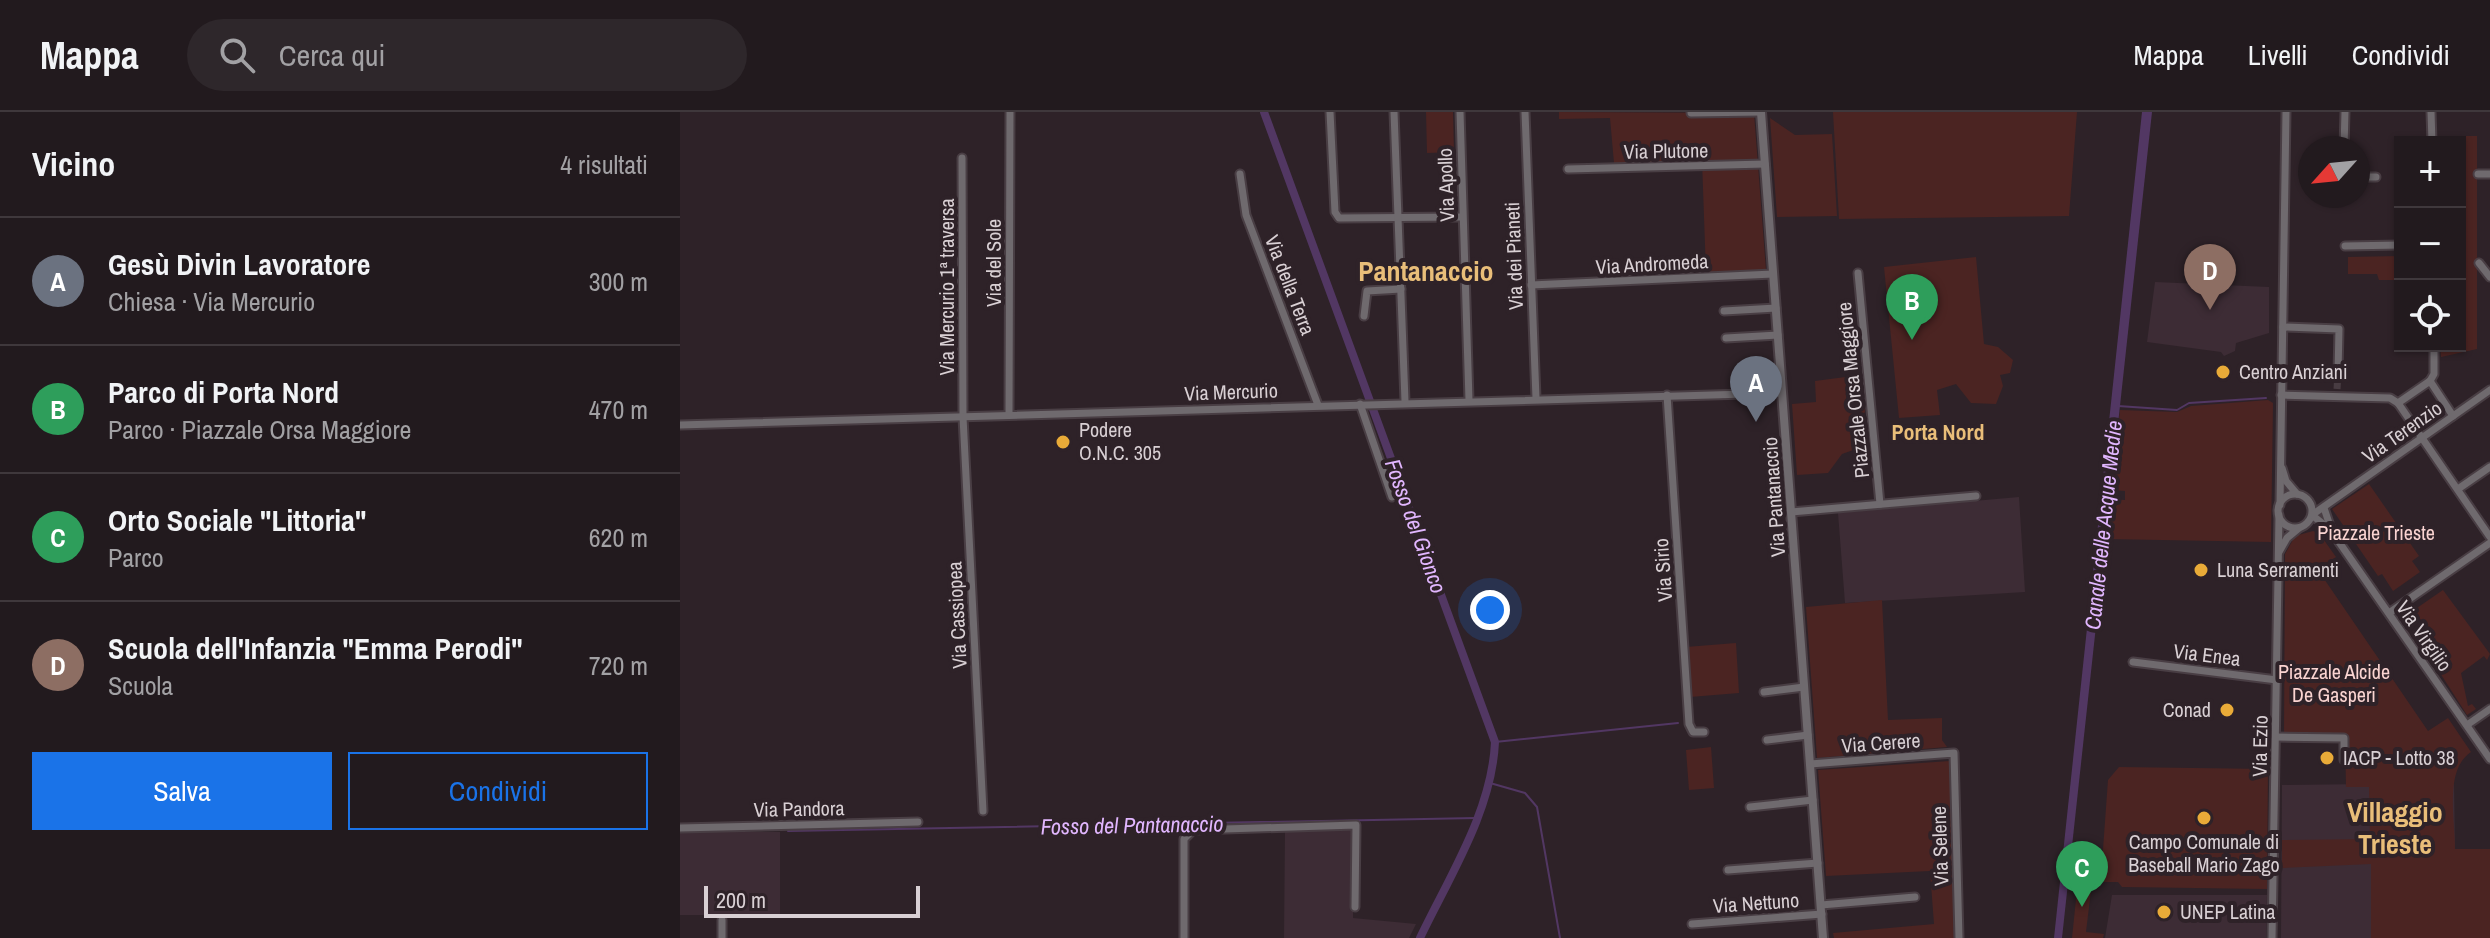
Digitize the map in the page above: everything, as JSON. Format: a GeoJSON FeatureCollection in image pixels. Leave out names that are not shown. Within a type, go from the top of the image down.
{"type":"FeatureCollection","features":[{"type":"Feature","properties":{"kind":"street","name":"Via del Sole"},"geometry":{"type":"LineString","coordinates":[[1009,415],[1010,112]]}},
{"type":"Feature","properties":{"kind":"street"},"geometry":{"type":"LineString","coordinates":[[1330,112],[1336,215],[1342,218],[1462,217]]}},
{"type":"Feature","properties":{"kind":"street"},"geometry":{"type":"LineString","coordinates":[[1394,112],[1405,401]]}},
{"type":"Feature","properties":{"kind":"street","name":"Via Apollo"},"geometry":{"type":"LineString","coordinates":[[1460,112],[1469,400]]}},
{"type":"Feature","properties":{"kind":"street","name":"Via dei Pianeti"},"geometry":{"type":"LineString","coordinates":[[1525,112],[1536,398]]}},
{"type":"Feature","properties":{"kind":"street"},"geometry":{"type":"LineString","coordinates":[[1691,113],[1761,112]]}},
{"type":"Feature","properties":{"kind":"street","name":"Via Pantanaccio"},"geometry":{"type":"LineString","coordinates":[[1761,112],[1823,938]]}},
{"type":"Feature","properties":{"kind":"street"},"geometry":{"type":"LineString","coordinates":[[2286,112],[2279,515],[2288,527],[2318,526],[2332,532]]}},
{"type":"Feature","properties":{"kind":"street"},"geometry":{"type":"LineString","coordinates":[[2344,136],[2345,112]]}},
{"type":"Feature","properties":{"kind":"street"},"geometry":{"type":"LineString","coordinates":[[2431,112],[2432,136]]}},
{"type":"Feature","properties":{"kind":"street","name":"Via Mercurio 1ª traversa"},"geometry":{"type":"LineString","coordinates":[[962,158],[963,417]]}},
{"type":"Feature","properties":{"kind":"street","name":"Via Plutone"},"geometry":{"type":"LineString","coordinates":[[1568,169],[1765,164]]}},
{"type":"Feature","properties":{"kind":"street","name":"Via della Terra"},"geometry":{"type":"LineString","coordinates":[[1240,174],[1246,215],[1318,405]]}},
{"type":"Feature","properties":{"kind":"street"},"geometry":{"type":"LineString","coordinates":[[2478,174],[2490,174]]}},
{"type":"Feature","properties":{"kind":"street"},"geometry":{"type":"LineString","coordinates":[[2370,177],[2376,177]]}},
{"type":"Feature","properties":{"kind":"street"},"geometry":{"type":"LineString","coordinates":[[2345,246],[2394,245]]}},
{"type":"Feature","properties":{"kind":"street"},"geometry":{"type":"LineString","coordinates":[[2479,263],[2490,277]]}},
{"type":"Feature","properties":{"kind":"street","name":"Piazzale Orsa Maggiore"},"geometry":{"type":"LineString","coordinates":[[1858,273],[1880,504]]}},
{"type":"Feature","properties":{"kind":"street","name":"Via Andromeda"},"geometry":{"type":"LineString","coordinates":[[1531,285],[1773,274]]}},
{"type":"Feature","properties":{"kind":"street"},"geometry":{"type":"LineString","coordinates":[[1364,316],[1366,292],[1401,289]]}},
{"type":"Feature","properties":{"kind":"street"},"geometry":{"type":"LineString","coordinates":[[1724,311],[1776,308]]}},
{"type":"Feature","properties":{"kind":"street"},"geometry":{"type":"LineString","coordinates":[[2283,327],[2339,329],[2338,373]]}},
{"type":"Feature","properties":{"kind":"street"},"geometry":{"type":"LineString","coordinates":[[1726,338],[1778,335]]}},
{"type":"Feature","properties":{"kind":"street"},"geometry":{"type":"LineString","coordinates":[[2398,403],[2430,381],[2434,374],[2434,352]]}},
{"type":"Feature","properties":{"kind":"street"},"geometry":{"type":"LineString","coordinates":[[2430,381],[2453,416]]}},
{"type":"Feature","properties":{"kind":"street","name":"Via Terenzio"},"geometry":{"type":"LineString","coordinates":[[2312,515],[2490,390]]}},
{"type":"Feature","properties":{"kind":"street","name":"Via Mercurio"},"geometry":{"type":"LineString","coordinates":[[680,425],[1405,401],[1782,393]]}},
{"type":"Feature","properties":{"kind":"street"},"geometry":{"type":"LineString","coordinates":[[2281,395],[2337,393],[2390,398],[2398,403],[2490,540],[2389,613]]}},
{"type":"Feature","properties":{"kind":"street","name":"Via Sirio"},"geometry":{"type":"LineString","coordinates":[[1667,395],[1689,726],[1693,732],[1704,732]]}},
{"type":"Feature","properties":{"kind":"street"},"geometry":{"type":"LineString","coordinates":[[1362,404],[1392,497]]}},
{"type":"Feature","properties":{"kind":"street","name":"Via Cassiopea"},"geometry":{"type":"LineString","coordinates":[[963,417],[983,811]]}},
{"type":"Feature","properties":{"kind":"street"},"geometry":{"type":"LineString","coordinates":[[2280,462],[2286,481],[2298,494],[2308,500],[2333,500]]}},
{"type":"Feature","properties":{"kind":"street"},"geometry":{"type":"LineString","coordinates":[[2458,489],[2490,467]]}},
{"type":"Feature","properties":{"kind":"street"},"geometry":{"type":"LineString","coordinates":[[2280,505],[2285,498],[2298,494]]}},
{"type":"Feature","properties":{"kind":"street"},"geometry":{"type":"LineString","coordinates":[[1791,512],[1976,496]]}},
{"type":"Feature","properties":{"kind":"street"},"geometry":{"type":"LineString","coordinates":[[2279,554],[2287,538],[2312,515],[2308,500]]}},
{"type":"Feature","properties":{"kind":"street","name":"Via Virgilio"},"geometry":{"type":"LineString","coordinates":[[2324,508],[2332,532]]}},
{"type":"Feature","properties":{"kind":"street","name":"Via Ezio"},"geometry":{"type":"LineString","coordinates":[[2272,938],[2279,515]]}},
{"type":"Feature","properties":{"kind":"street","name":"Via Virgilio"},"geometry":{"type":"LineString","coordinates":[[2312,515],[2332,532],[2490,759]]}},
{"type":"Feature","properties":{"kind":"street","name":"Via Enea"},"geometry":{"type":"LineString","coordinates":[[2133,662],[2277,680]]}},
{"type":"Feature","properties":{"kind":"street"},"geometry":{"type":"LineString","coordinates":[[1764,692],[1804,687]]}},
{"type":"Feature","properties":{"kind":"street"},"geometry":{"type":"LineString","coordinates":[[2467,725],[2490,709]]}},
{"type":"Feature","properties":{"kind":"street"},"geometry":{"type":"LineString","coordinates":[[1767,740],[1808,735]]}},
{"type":"Feature","properties":{"kind":"street"},"geometry":{"type":"LineString","coordinates":[[2276,737],[2344,738],[2344,760]]}},
{"type":"Feature","properties":{"kind":"street","name":"Via Cerere"},"geometry":{"type":"LineString","coordinates":[[1810,764],[1954,753]]}},
{"type":"Feature","properties":{"kind":"street","name":"Via Selene"},"geometry":{"type":"LineString","coordinates":[[1954,753],[1959,938]]}},
{"type":"Feature","properties":{"kind":"street"},"geometry":{"type":"LineString","coordinates":[[1750,807],[1813,800]]}},
{"type":"Feature","properties":{"kind":"street","name":"Via Pandora"},"geometry":{"type":"LineString","coordinates":[[680,828],[918,822]]}},
{"type":"Feature","properties":{"kind":"street"},"geometry":{"type":"LineString","coordinates":[[1184,938],[1184,842],[1187,833],[1195,829],[1356,825],[1355,907]]}},
{"type":"Feature","properties":{"kind":"street"},"geometry":{"type":"LineString","coordinates":[[1728,870],[1818,863]]}},
{"type":"Feature","properties":{"kind":"street"},"geometry":{"type":"LineString","coordinates":[[1821,909],[1915,897]]}},
{"type":"Feature","properties":{"kind":"street","name":"Via Nettuno"},"geometry":{"type":"LineString","coordinates":[[1692,924],[1821,909]]}},
{"type":"Feature","properties":{"kind":"street"},"geometry":{"type":"LineString","coordinates":[[722,920],[722,938]]}},
{"type":"Feature","properties":{"kind":"shaded area"},"geometry":{"type":"Polygon","coordinates":[[[2155,282],[2269,287],[2269,333],[2236,343],[2235,351],[2224,356],[2221,352],[2147,342],[2155,282]]]}},
{"type":"Feature","properties":{"kind":"shaded area"},"geometry":{"type":"Polygon","coordinates":[[[2019,497],[2025,592],[1845,603],[1838,513],[2019,497]]]}},
{"type":"Feature","properties":{"kind":"shaded area"},"geometry":{"type":"Polygon","coordinates":[[[2454,783],[2455,849],[2490,849],[2490,938],[2281,938],[2282,785],[2454,783]]]}},
{"type":"Feature","properties":{"kind":"shaded area"},"geometry":{"type":"Polygon","coordinates":[[[1353,830],[1353,918],[1416,924],[1409,938],[1284,938],[1285,831],[1353,830]]]}},
{"type":"Feature","properties":{"kind":"shaded area"},"geometry":{"type":"Polygon","coordinates":[[[680,832],[780,832],[780,915],[680,915],[680,832]]]}},
{"type":"Feature","properties":{"kind":"shaded area"},"geometry":{"type":"Polygon","coordinates":[[[2112,895],[2267,895],[2266,938],[2105,938],[2112,895]]]}},
{"type":"Feature","properties":{"kind":"green space"},"geometry":{"type":"Polygon","coordinates":[[[1426,112],[1453,112],[1454,152],[1427,153],[1426,112]]]}},
{"type":"Feature","properties":{"kind":"green space"},"geometry":{"type":"Polygon","coordinates":[[[1559,112],[1754,113],[1766,270],[1706,273],[1702,160],[1614,163],[1610,118],[1559,119],[1559,112]]]}},
{"type":"Feature","properties":{"kind":"green space"},"geometry":{"type":"Polygon","coordinates":[[[1833,112],[2077,112],[2069,216],[1839,219],[1833,112]]]}},
{"type":"Feature","properties":{"kind":"green space"},"geometry":{"type":"Polygon","coordinates":[[[1770,118],[1795,135],[1832,134],[1837,216],[1777,217],[1770,118]]]}},
{"type":"Feature","properties":{"kind":"green space"},"geometry":{"type":"Polygon","coordinates":[[[2466,136],[2477,136],[2477,349],[2466,351],[2466,136]]]}},
{"type":"Feature","properties":{"kind":"green space"},"geometry":{"type":"Polygon","coordinates":[[[2394,256],[2394,280],[2379,280],[2377,274],[2348,274],[2348,257],[2394,256]]]}},
{"type":"Feature","properties":{"kind":"green space"},"geometry":{"type":"Polygon","coordinates":[[[1976,257],[1984,344],[1998,347],[2013,360],[2010,373],[2000,375],[2003,386],[1996,404],[1971,403],[1956,384],[1937,390],[1940,415],[1899,418],[1884,267],[1976,257]]]}},
{"type":"Feature","properties":{"kind":"green space"},"geometry":{"type":"Polygon","coordinates":[[[2441,352],[2464,352],[2441,357],[2441,352]]]}},
{"type":"Feature","properties":{"kind":"green space"},"geometry":{"type":"Polygon","coordinates":[[[1861,375],[1865,412],[1859,420],[1859,448],[1842,454],[1828,473],[1797,475],[1792,404],[1816,402],[1815,381],[1861,375]]]}},
{"type":"Feature","properties":{"kind":"green space"},"geometry":{"type":"Polygon","coordinates":[[[2268,400],[2273,403],[2271,542],[2106,539],[2111,499],[2125,500],[2125,491],[2112,490],[2120,410],[2177,412],[2191,406],[2268,400]]]}},
{"type":"Feature","properties":{"kind":"green space","name":"Piazzale Trieste"},"geometry":{"type":"Polygon","coordinates":[[[2369,484],[2419,556],[2412,561],[2420,572],[2393,591],[2382,574],[2378,576],[2332,509],[2369,484]]]}},
{"type":"Feature","properties":{"kind":"green space","name":"Piazzale Alcide De Gasperi"},"geometry":{"type":"Polygon","coordinates":[[[2313,531],[2319,533],[2336,557],[2318,570],[2428,731],[2448,718],[2471,752],[2463,760],[2454,783],[2455,849],[2490,849],[2490,938],[2371,938],[2371,864],[2282,868],[2282,840],[2370,839],[2369,787],[2346,787],[2345,736],[2284,735],[2285,554],[2295,536],[2313,531]]]}},
{"type":"Feature","properties":{"kind":"green space","name":"Piazzale Trieste"},"geometry":{"type":"Polygon","coordinates":[[[2443,590],[2490,654],[2487,660],[2484,656],[2461,673],[2468,706],[2472,704],[2476,709],[2467,715],[2424,648],[2434,639],[2414,610],[2443,590]]]}},
{"type":"Feature","properties":{"kind":"green space"},"geometry":{"type":"Polygon","coordinates":[[[1882,600],[1888,720],[1942,718],[1942,740],[1947,747],[1817,758],[1806,607],[1882,600]]]}},
{"type":"Feature","properties":{"kind":"green space"},"geometry":{"type":"Polygon","coordinates":[[[1736,643],[1739,693],[1690,697],[1686,647],[1736,643]]]}},
{"type":"Feature","properties":{"kind":"green space"},"geometry":{"type":"Polygon","coordinates":[[[1711,747],[1714,788],[1689,790],[1686,750],[1711,747]]]}},
{"type":"Feature","properties":{"kind":"green space"},"geometry":{"type":"Polygon","coordinates":[[[1950,761],[1954,938],[1834,938],[1833,933],[1934,924],[1930,871],[1826,876],[1818,770],[1950,761]]]}},
{"type":"Feature","properties":{"kind":"green space","name":"Campo Comunale di Baseball Mario Zago"},"geometry":{"type":"Polygon","coordinates":[[[2119,767],[2268,769],[2267,889],[2122,887],[2118,882],[2104,882],[2101,877],[2108,780],[2119,767]]]}},
{"type":"Feature","properties":{"kind":"green space"},"geometry":{"type":"Polygon","coordinates":[[[2078,880],[2092,882],[2086,932],[2104,934],[2103,938],[2072,938],[2078,880]]]}},
{"type":"Feature","properties":{"kind":"water","name":"Canale delle Acque Medie"},"geometry":{"type":"Polygon","coordinates":[[[2142,112],[2152,112],[2062,938],[2054,938],[2142,112]]]}},
{"type":"Feature","properties":{"kind":"waterway","name":"Fosso del Gionco"},"geometry":{"type":"LineString","coordinates":[[1264,112],[1495,742],[1492,768],[1478,818],[1420,938]]}},
{"type":"Feature","properties":{"kind":"waterway"},"geometry":{"type":"LineString","coordinates":[[2118,406],[2177,410],[2189,403],[2266,398]]}},
{"type":"Feature","properties":{"kind":"waterway"},"geometry":{"type":"LineString","coordinates":[[1495,742],[1678,723]]}},
{"type":"Feature","properties":{"kind":"waterway"},"geometry":{"type":"LineString","coordinates":[[1490,783],[1525,793],[1537,807],[1560,938]]}},
{"type":"Feature","properties":{"kind":"waterway","name":"Fosso del Pantanaccio"},"geometry":{"type":"LineString","coordinates":[[788,831],[1476,818]]}},
{"type":"Feature","properties":{"kind":"tunnel"},"geometry":{"type":"LineString","coordinates":[[2337,389],[2338,373]]}},
{"type":"Feature","properties":{"kind":"place","name":"Scuola dell'Infanzia \"Emma Perodi\""},"geometry":{"type":"Point","coordinates":[2210,310]}},
{"type":"Feature","properties":{"kind":"place","name":"Parco di Porta Nord"},"geometry":{"type":"Point","coordinates":[1912,340]}},
{"type":"Feature","properties":{"kind":"place","name":"Centro Anziani"},"geometry":{"type":"Point","coordinates":[2223,372]}},
{"type":"Feature","properties":{"kind":"place","name":"Gesù Divin Lavoratore"},"geometry":{"type":"Point","coordinates":[1756,422]}},
{"type":"Feature","properties":{"kind":"place","name":"Podere O.N.C. 305"},"geometry":{"type":"Point","coordinates":[1063,442]}},
{"type":"Feature","properties":{"kind":"place","name":"Luna Serramenti"},"geometry":{"type":"Point","coordinates":[2201,570]}},
{"type":"Feature","properties":{"kind":"place","name":"Conad"},"geometry":{"type":"Point","coordinates":[2227,710]}},
{"type":"Feature","properties":{"kind":"place","name":"IACP - Lotto 38"},"geometry":{"type":"Point","coordinates":[2327,758]}},
{"type":"Feature","properties":{"kind":"place","name":"Campo Comunale di Baseball Mario Zago"},"geometry":{"type":"Point","coordinates":[2204,818]}},
{"type":"Feature","properties":{"kind":"place","name":"Orto Sociale \"Littoria\""},"geometry":{"type":"Point","coordinates":[2082,907]}},
{"type":"Feature","properties":{"kind":"place","name":"UNEP Latina"},"geometry":{"type":"Point","coordinates":[2164,912]}},
{"type":"Feature","properties":{"kind":"district","name":"Pantanaccio"},"geometry":{"type":"Point","coordinates":[1426,271]}},
{"type":"Feature","properties":{"kind":"district","name":"Porta Nord"},"geometry":{"type":"Point","coordinates":[1938,432]}},
{"type":"Feature","properties":{"kind":"district","name":"Villaggio Trieste"},"geometry":{"type":"Point","coordinates":[2395,828]}}]}
